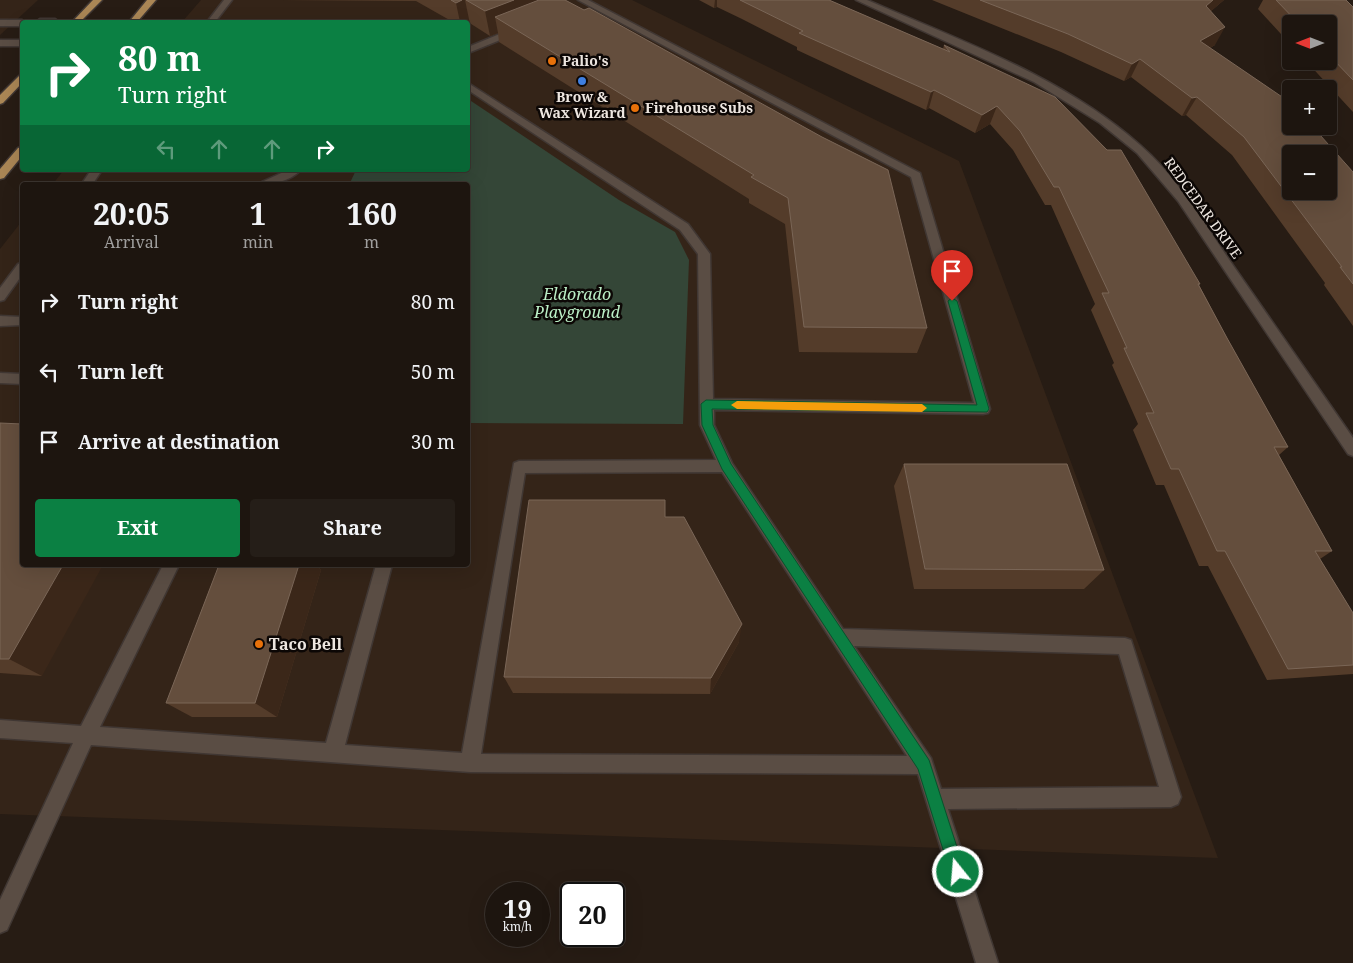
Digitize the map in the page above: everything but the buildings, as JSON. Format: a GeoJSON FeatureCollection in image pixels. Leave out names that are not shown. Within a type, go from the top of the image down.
{"type":"FeatureCollection","features":[{"type":"Feature","properties":{"kind":"main road"},"geometry":{"type":"LineString","coordinates":[[78,20],[98,0]]}},
{"type":"Feature","properties":{"kind":"main road"},"geometry":{"type":"LineString","coordinates":[[135,20],[152,0]]}},
{"type":"Feature","properties":{"kind":"main road"},"geometry":{"type":"LineString","coordinates":[[0,101],[20,80]]}},
{"type":"Feature","properties":{"kind":"main road"},"geometry":{"type":"LineString","coordinates":[[0,176],[20,152]]}},
{"type":"Feature","properties":{"kind":"street"},"geometry":{"type":"LineString","coordinates":[[213,20],[228,0]]}},
{"type":"Feature","properties":{"kind":"street","name":"REDCEDAR DRIVE"},"geometry":{"type":"LineString","coordinates":[[860,0],[1036,78],[1097,115],[1136,146],[1160,171],[1182,199],[1353,450]]}},
{"type":"Feature","properties":{"kind":"street"},"geometry":{"type":"LineString","coordinates":[[582,3],[916,175],[984,409],[706,404]]}},
{"type":"Feature","properties":{"kind":"street"},"geometry":{"type":"LineString","coordinates":[[0,22],[20,23]]}},
{"type":"Feature","properties":{"kind":"street"},"geometry":{"type":"LineString","coordinates":[[470,49],[522,28]]}},
{"type":"Feature","properties":{"kind":"street"},"geometry":{"type":"LineString","coordinates":[[0,43],[20,43]]}},
{"type":"Feature","properties":{"kind":"street"},"geometry":{"type":"LineString","coordinates":[[470,87],[684,227],[704,254],[707,425],[726,466],[924,765],[986,963]]}},
{"type":"Feature","properties":{"kind":"street"},"geometry":{"type":"LineString","coordinates":[[269,182],[292,172]]}},
{"type":"Feature","properties":{"kind":"street"},"geometry":{"type":"LineString","coordinates":[[0,297],[20,270]]}},
{"type":"Feature","properties":{"kind":"street"},"geometry":{"type":"LineString","coordinates":[[0,321],[20,321]]}},
{"type":"Feature","properties":{"kind":"street"},"geometry":{"type":"LineString","coordinates":[[0,378],[20,380]]}},
{"type":"Feature","properties":{"kind":"street"},"geometry":{"type":"LineString","coordinates":[[470,763],[519,467],[726,466]]}},
{"type":"Feature","properties":{"kind":"street"},"geometry":{"type":"LineString","coordinates":[[0,923],[86,736],[170,567]]}},
{"type":"Feature","properties":{"kind":"street"},"geometry":{"type":"LineString","coordinates":[[333,754],[383,567]]}},
{"type":"Feature","properties":{"kind":"street"},"geometry":{"type":"LineString","coordinates":[[838,637],[1126,646],[1171,797],[935,799]]}},
{"type":"Feature","properties":{"kind":"street"},"geometry":{"type":"LineString","coordinates":[[0,729],[470,763],[924,765]]}},
{"type":"Feature","properties":{"kind":"shaded area"},"geometry":{"type":"Polygon","coordinates":[[[0,0],[38,0],[0,35],[0,0]]]}},
{"type":"Feature","properties":{"kind":"shaded area"},"geometry":{"type":"Polygon","coordinates":[[[201,0],[632,0],[959,161],[1218,858],[0,814],[0,249],[20,224],[20,567],[470,567],[470,182],[54,182],[62,172],[470,172],[470,20],[184,20],[201,0]]]}},
{"type":"Feature","properties":{"kind":"green space","name":"Eldorado Playground"},"geometry":{"type":"Polygon","coordinates":[[[470,100],[619,200],[675,232],[689,260],[683,424],[470,423],[470,182],[350,182],[355,172],[470,172],[470,100]]]}},
{"type":"Feature","properties":{"kind":"slow traffic"},"geometry":{"type":"LineString","coordinates":[[737,405],[922,408]]}},
{"type":"Feature","properties":{"kind":"place","name":"Palio's"},"geometry":{"type":"Point","coordinates":[552,61]}},
{"type":"Feature","properties":{"kind":"place","name":"Brow & Wax Wizard"},"geometry":{"type":"Point","coordinates":[582,81]}},
{"type":"Feature","properties":{"kind":"place","name":"Firehouse Subs"},"geometry":{"type":"Point","coordinates":[635,108]}},
{"type":"Feature","properties":{"kind":"place","name":"Taco Bell"},"geometry":{"type":"Point","coordinates":[259,644]}},
{"type":"Feature","properties":{"kind":"route"},"geometry":{"type":"LineString","coordinates":[[952,301],[984,409],[706,404],[707,425],[726,466],[752,508],[924,765],[958,872]]}}]}
